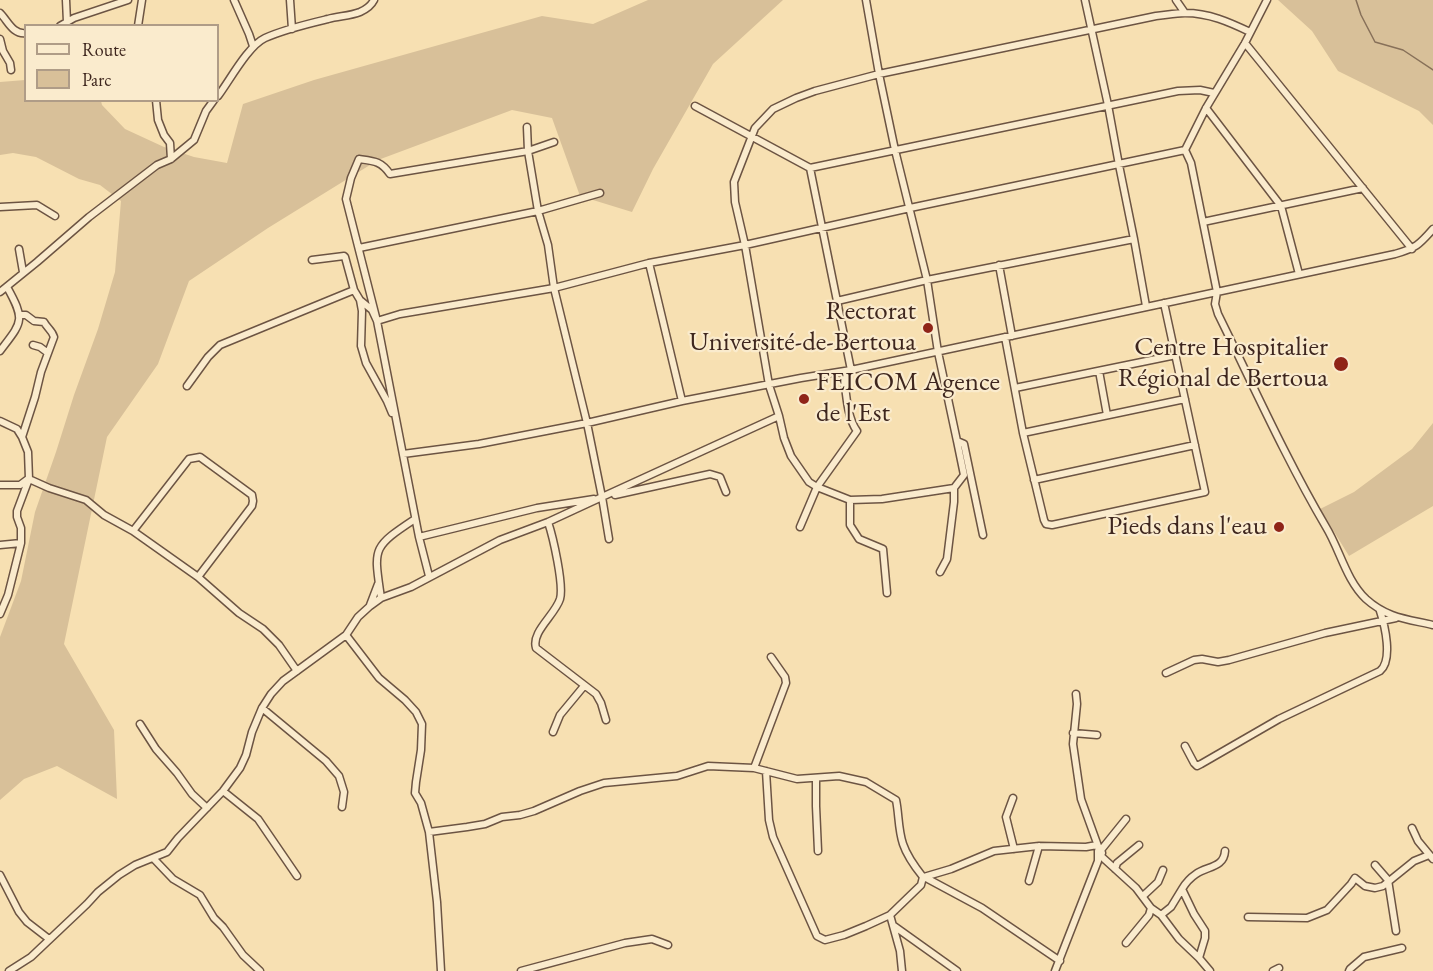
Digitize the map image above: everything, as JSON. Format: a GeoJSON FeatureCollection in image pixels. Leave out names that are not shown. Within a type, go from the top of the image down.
{"type":"FeatureCollection","features":[{"type":"Feature","properties":{"kind":"street"},"geometry":{"type":"LineString","coordinates":[[66,0],[67,23],[128,0]]}},
{"type":"Feature","properties":{"kind":"street"},"geometry":{"type":"LineString","coordinates":[[138,24],[142,0]]}},
{"type":"Feature","properties":{"kind":"street"},"geometry":{"type":"LineString","coordinates":[[234,0],[254,46]]}},
{"type":"Feature","properties":{"kind":"street"},"geometry":{"type":"LineString","coordinates":[[290,0],[292,29]]}},
{"type":"Feature","properties":{"kind":"street"},"geometry":{"type":"LineString","coordinates":[[219,95],[254,46],[262,39],[330,18],[360,12],[372,5],[375,0]]}},
{"type":"Feature","properties":{"kind":"street"},"geometry":{"type":"LineString","coordinates":[[866,0],[895,150],[927,280],[938,352],[964,476],[954,488],[947,559],[940,572]]}},
{"type":"Feature","properties":{"kind":"street"},"geometry":{"type":"LineString","coordinates":[[1085,0],[1108,105],[1146,306]]}},
{"type":"Feature","properties":{"kind":"street"},"geometry":{"type":"LineString","coordinates":[[1176,0],[1185,12]]}},
{"type":"Feature","properties":{"kind":"street"},"geometry":{"type":"LineString","coordinates":[[1185,150],[1214,93],[1245,43],[1267,0]]}},
{"type":"Feature","properties":{"kind":"street"},"geometry":{"type":"LineString","coordinates":[[954,488],[882,499],[850,500],[809,482],[791,456],[769,385],[745,245],[735,202],[734,182],[755,128],[772,109],[815,91],[879,74],[1156,16],[1185,12],[1210,15],[1227,20],[1250,32]]}},
{"type":"Feature","properties":{"kind":"street"},"geometry":{"type":"LineString","coordinates":[[0,13],[15,31],[24,33]]}},
{"type":"Feature","properties":{"kind":"street"},"geometry":{"type":"LineString","coordinates":[[0,39],[11,70]]}},
{"type":"Feature","properties":{"kind":"street"},"geometry":{"type":"LineString","coordinates":[[1245,43],[1412,249]]}},
{"type":"Feature","properties":{"kind":"street"},"geometry":{"type":"LineString","coordinates":[[695,106],[810,168],[1178,91],[1200,90],[1214,93]]}},
{"type":"Feature","properties":{"kind":"street"},"geometry":{"type":"LineString","coordinates":[[156,102],[158,120],[170,143],[171,159]]}},
{"type":"Feature","properties":{"kind":"street"},"geometry":{"type":"LineString","coordinates":[[0,292],[112,198],[157,165],[171,159],[194,140],[206,111],[213,102]]}},
{"type":"Feature","properties":{"kind":"street"},"geometry":{"type":"LineString","coordinates":[[1206,108],[1281,206],[1299,274]]}},
{"type":"Feature","properties":{"kind":"street"},"geometry":{"type":"LineString","coordinates":[[527,127],[528,151],[537,211],[548,245],[554,288],[587,423],[609,539]]}},
{"type":"Feature","properties":{"kind":"street"},"geometry":{"type":"LineString","coordinates":[[429,576],[418,537],[377,321],[346,199],[351,178],[359,159],[371,160],[384,165],[390,174],[528,151],[554,142]]}},
{"type":"Feature","properties":{"kind":"street"},"geometry":{"type":"LineString","coordinates":[[377,321],[400,314],[554,288],[649,263],[822,229],[910,208],[1185,150]]}},
{"type":"Feature","properties":{"kind":"street"},"geometry":{"type":"LineString","coordinates":[[1185,150],[1191,163],[1203,222],[1217,292],[1215,304],[1218,314],[1313,506],[1360,594],[1380,611],[1396,618],[1433,625]]}},
{"type":"Feature","properties":{"kind":"street"},"geometry":{"type":"LineString","coordinates":[[810,168],[850,370]]}},
{"type":"Feature","properties":{"kind":"street"},"geometry":{"type":"LineString","coordinates":[[1203,222],[1363,188]]}},
{"type":"Feature","properties":{"kind":"street"},"geometry":{"type":"LineString","coordinates":[[359,248],[537,211],[600,193]]}},
{"type":"Feature","properties":{"kind":"street"},"geometry":{"type":"LineString","coordinates":[[0,207],[37,205],[55,216]]}},
{"type":"Feature","properties":{"kind":"street"},"geometry":{"type":"LineString","coordinates":[[403,454],[479,444],[587,423],[682,401],[850,370],[1395,254],[1420,244],[1433,229]]}},
{"type":"Feature","properties":{"kind":"street"},"geometry":{"type":"LineString","coordinates":[[837,301],[927,280],[1134,239]]}},
{"type":"Feature","properties":{"kind":"street"},"geometry":{"type":"LineString","coordinates":[[19,249],[23,272]]}},
{"type":"Feature","properties":{"kind":"street"},"geometry":{"type":"LineString","coordinates":[[312,260],[344,256],[354,290],[360,300],[372,310],[377,321]]}},
{"type":"Feature","properties":{"kind":"street"},"geometry":{"type":"LineString","coordinates":[[649,263],[682,401]]}},
{"type":"Feature","properties":{"kind":"street"},"geometry":{"type":"LineString","coordinates":[[999,265],[1023,433],[1046,524],[1052,525],[1205,492],[1164,303]]}},
{"type":"Feature","properties":{"kind":"street"},"geometry":{"type":"LineString","coordinates":[[0,351],[18,327],[20,315],[7,287]]}},
{"type":"Feature","properties":{"kind":"street"},"geometry":{"type":"LineString","coordinates":[[187,386],[208,357],[220,345],[354,290]]}},
{"type":"Feature","properties":{"kind":"street"},"geometry":{"type":"LineString","coordinates":[[360,300],[362,346],[366,363],[392,412],[403,454]]}},
{"type":"Feature","properties":{"kind":"street"},"geometry":{"type":"LineString","coordinates":[[20,315],[26,315],[34,321],[44,322],[54,337],[22,437]]}},
{"type":"Feature","properties":{"kind":"street"},"geometry":{"type":"LineString","coordinates":[[33,345],[48,353]]}},
{"type":"Feature","properties":{"kind":"street"},"geometry":{"type":"LineString","coordinates":[[1015,388],[1176,355]]}},
{"type":"Feature","properties":{"kind":"street"},"geometry":{"type":"LineString","coordinates":[[800,527],[817,487],[857,431],[847,400],[844,376],[850,370]]}},
{"type":"Feature","properties":{"kind":"street"},"geometry":{"type":"LineString","coordinates":[[1099,371],[1107,415]]}},
{"type":"Feature","properties":{"kind":"street"},"geometry":{"type":"LineString","coordinates":[[1023,433],[1185,399]]}},
{"type":"Feature","properties":{"kind":"street"},"geometry":{"type":"LineString","coordinates":[[9,971],[32,957],[98,892],[127,870],[167,852],[223,792],[240,768],[262,708],[271,694],[297,671],[346,635],[358,617],[381,598],[411,587],[500,540],[548,522],[779,416]]}},
{"type":"Feature","properties":{"kind":"street"},"geometry":{"type":"LineString","coordinates":[[0,421],[16,429],[22,437],[28,452],[29,479],[17,511],[21,528],[21,543],[8,595],[0,614]]}},
{"type":"Feature","properties":{"kind":"street"},"geometry":{"type":"LineString","coordinates":[[957,441],[964,444],[983,535]]}},
{"type":"Feature","properties":{"kind":"street"},"geometry":{"type":"LineString","coordinates":[[1035,480],[1195,445]]}},
{"type":"Feature","properties":{"kind":"street"},"geometry":{"type":"LineString","coordinates":[[133,531],[189,459],[200,458],[252,495],[253,501],[252,506],[198,577]]}},
{"type":"Feature","properties":{"kind":"street"},"geometry":{"type":"LineString","coordinates":[[418,537],[537,508],[710,474],[720,477],[726,492]]}},
{"type":"Feature","properties":{"kind":"street"},"geometry":{"type":"LineString","coordinates":[[0,485],[20,485],[29,479]]}},
{"type":"Feature","properties":{"kind":"street"},"geometry":{"type":"LineString","coordinates":[[29,479],[86,500],[104,515],[133,531],[198,577],[239,613],[263,629],[279,645],[297,671]]}},
{"type":"Feature","properties":{"kind":"street"},"geometry":{"type":"LineString","coordinates":[[850,500],[850,525],[859,539],[883,549],[887,593]]}},
{"type":"Feature","properties":{"kind":"street"},"geometry":{"type":"LineString","coordinates":[[381,598],[376,558],[379,548],[387,539],[415,519]]}},
{"type":"Feature","properties":{"kind":"street"},"geometry":{"type":"LineString","coordinates":[[548,522],[555,548],[561,590],[560,599],[536,636],[535,642],[537,648],[596,694],[606,720]]}},
{"type":"Feature","properties":{"kind":"street"},"geometry":{"type":"LineString","coordinates":[[0,544],[21,543]]}},
{"type":"Feature","properties":{"kind":"street"},"geometry":{"type":"LineString","coordinates":[[370,606],[379,581]]}},
{"type":"Feature","properties":{"kind":"street"},"geometry":{"type":"LineString","coordinates":[[1185,746],[1197,766],[1279,719],[1380,672],[1387,658],[1387,643],[1384,620],[1380,611]]}},
{"type":"Feature","properties":{"kind":"street"},"geometry":{"type":"LineString","coordinates":[[1166,673],[1194,660],[1218,662],[1229,660],[1308,637],[1396,618]]}},
{"type":"Feature","properties":{"kind":"street"},"geometry":{"type":"LineString","coordinates":[[346,635],[380,678],[416,712],[422,724],[416,793],[429,832],[437,902],[441,971]]}},
{"type":"Feature","properties":{"kind":"street"},"geometry":{"type":"LineString","coordinates":[[754,768],[786,683],[785,677],[771,657]]}},
{"type":"Feature","properties":{"kind":"street"},"geometry":{"type":"LineString","coordinates":[[553,732],[560,715],[584,686]]}},
{"type":"Feature","properties":{"kind":"street"},"geometry":{"type":"LineString","coordinates":[[1076,694],[1073,744],[1081,799],[1102,857],[1136,888],[1151,908],[1161,915],[1179,939],[1210,971]]}},
{"type":"Feature","properties":{"kind":"street"},"geometry":{"type":"LineString","coordinates":[[262,708],[326,761],[339,776],[344,792],[342,807]]}},
{"type":"Feature","properties":{"kind":"street"},"geometry":{"type":"LineString","coordinates":[[140,724],[156,749],[192,794],[207,808]]}},
{"type":"Feature","properties":{"kind":"street"},"geometry":{"type":"LineString","coordinates":[[1073,732],[1097,735]]}},
{"type":"Feature","properties":{"kind":"street"},"geometry":{"type":"LineString","coordinates":[[429,832],[485,824],[502,817],[534,811],[604,783],[677,776],[708,766],[754,768],[797,779],[839,776],[866,782],[896,800],[903,844],[923,878],[982,908],[1059,961]]}},
{"type":"Feature","properties":{"kind":"street"},"geometry":{"type":"LineString","coordinates":[[766,771],[773,837],[817,936],[825,940],[844,935],[890,915],[921,885],[923,878]]}},
{"type":"Feature","properties":{"kind":"street"},"geometry":{"type":"LineString","coordinates":[[816,778],[818,850]]}},
{"type":"Feature","properties":{"kind":"street"},"geometry":{"type":"LineString","coordinates":[[223,792],[258,819],[297,876]]}},
{"type":"Feature","properties":{"kind":"street"},"geometry":{"type":"LineString","coordinates":[[1013,798],[1006,817],[1014,849]]}},
{"type":"Feature","properties":{"kind":"street"},"geometry":{"type":"LineString","coordinates":[[1102,857],[1101,850],[1126,819]]}},
{"type":"Feature","properties":{"kind":"street"},"geometry":{"type":"LineString","coordinates":[[1248,917],[1307,918],[1327,910],[1355,878],[1365,886],[1375,888],[1383,886],[1414,861],[1431,857],[1418,841],[1412,828]]}},
{"type":"Feature","properties":{"kind":"street"},"geometry":{"type":"LineString","coordinates":[[923,878],[951,869],[994,850],[1039,846],[1086,847],[1097,845]]}},
{"type":"Feature","properties":{"kind":"street"},"geometry":{"type":"LineString","coordinates":[[1055,971],[1098,861],[1097,845]]}},
{"type":"Feature","properties":{"kind":"street"},"geometry":{"type":"LineString","coordinates":[[1115,869],[1118,863],[1139,845]]}},
{"type":"Feature","properties":{"kind":"street"},"geometry":{"type":"LineString","coordinates":[[1029,880],[1039,846]]}},
{"type":"Feature","properties":{"kind":"street"},"geometry":{"type":"LineString","coordinates":[[1161,915],[1171,906],[1185,884],[1196,874],[1221,863],[1225,858],[1225,851]]}},
{"type":"Feature","properties":{"kind":"street"},"geometry":{"type":"LineString","coordinates":[[153,858],[173,879],[200,895],[214,918],[243,955],[260,971]]}},
{"type":"Feature","properties":{"kind":"street"},"geometry":{"type":"LineString","coordinates":[[1375,865],[1388,880],[1396,931]]}},
{"type":"Feature","properties":{"kind":"street"},"geometry":{"type":"LineString","coordinates":[[1143,896],[1158,882],[1163,870]]}},
{"type":"Feature","properties":{"kind":"street"},"geometry":{"type":"LineString","coordinates":[[0,875],[19,912],[27,922],[49,939]]}},
{"type":"Feature","properties":{"kind":"street"},"geometry":{"type":"LineString","coordinates":[[1182,889],[1205,931],[1199,958]]}},
{"type":"Feature","properties":{"kind":"street"},"geometry":{"type":"LineString","coordinates":[[1126,943],[1149,915],[1151,908]]}},
{"type":"Feature","properties":{"kind":"street"},"geometry":{"type":"LineString","coordinates":[[890,915],[900,951],[902,971]]}},
{"type":"Feature","properties":{"kind":"street"},"geometry":{"type":"LineString","coordinates":[[894,926],[957,971]]}},
{"type":"Feature","properties":{"kind":"street"},"geometry":{"type":"LineString","coordinates":[[521,971],[625,943],[652,939],[668,945]]}},
{"type":"Feature","properties":{"kind":"street"},"geometry":{"type":"LineString","coordinates":[[1350,970],[1364,957],[1402,948]]}},
{"type":"Feature","properties":{"kind":"green space"},"geometry":{"type":"Polygon","coordinates":[[[648,0],[783,0],[713,64],[653,169],[632,212],[580,196],[552,118],[512,110],[378,160],[268,228],[189,281],[158,364],[107,437],[64,644],[114,730],[117,799],[57,766],[24,779],[0,800],[0,637],[21,581],[35,512],[98,329],[115,272],[121,201],[100,185],[79,179],[36,157],[13,153],[0,155],[0,82],[24,80],[24,102],[101,102],[125,129],[164,147],[194,157],[227,163],[243,104],[314,80],[542,16],[593,24],[648,0]]]}},
{"type":"Feature","properties":{"kind":"green space"},"geometry":{"type":"Polygon","coordinates":[[[1278,0],[1433,0],[1433,125],[1419,111],[1338,71],[1312,31],[1278,0]]]}},
{"type":"Feature","properties":{"kind":"green space"},"geometry":{"type":"Polygon","coordinates":[[[1433,423],[1433,506],[1349,556],[1320,509],[1354,492],[1412,449],[1433,423]]]}},
{"type":"Feature","properties":{"kind":"waterway"},"geometry":{"type":"LineString","coordinates":[[1356,0],[1375,42],[1403,50],[1433,70]]}},
{"type":"Feature","properties":{"kind":"place","name":"Rectorat Université-de-Bertoua"},"geometry":{"type":"Point","coordinates":[928,328]}},
{"type":"Feature","properties":{"kind":"place","name":"Centre Hospitalier Régional de Bertoua"},"geometry":{"type":"Point","coordinates":[1341,364]}},
{"type":"Feature","properties":{"kind":"place","name":"FEICOM Agence de l'Est"},"geometry":{"type":"Point","coordinates":[804,399]}},
{"type":"Feature","properties":{"kind":"place","name":"Pieds dans l'eau"},"geometry":{"type":"Point","coordinates":[1279,527]}}]}
